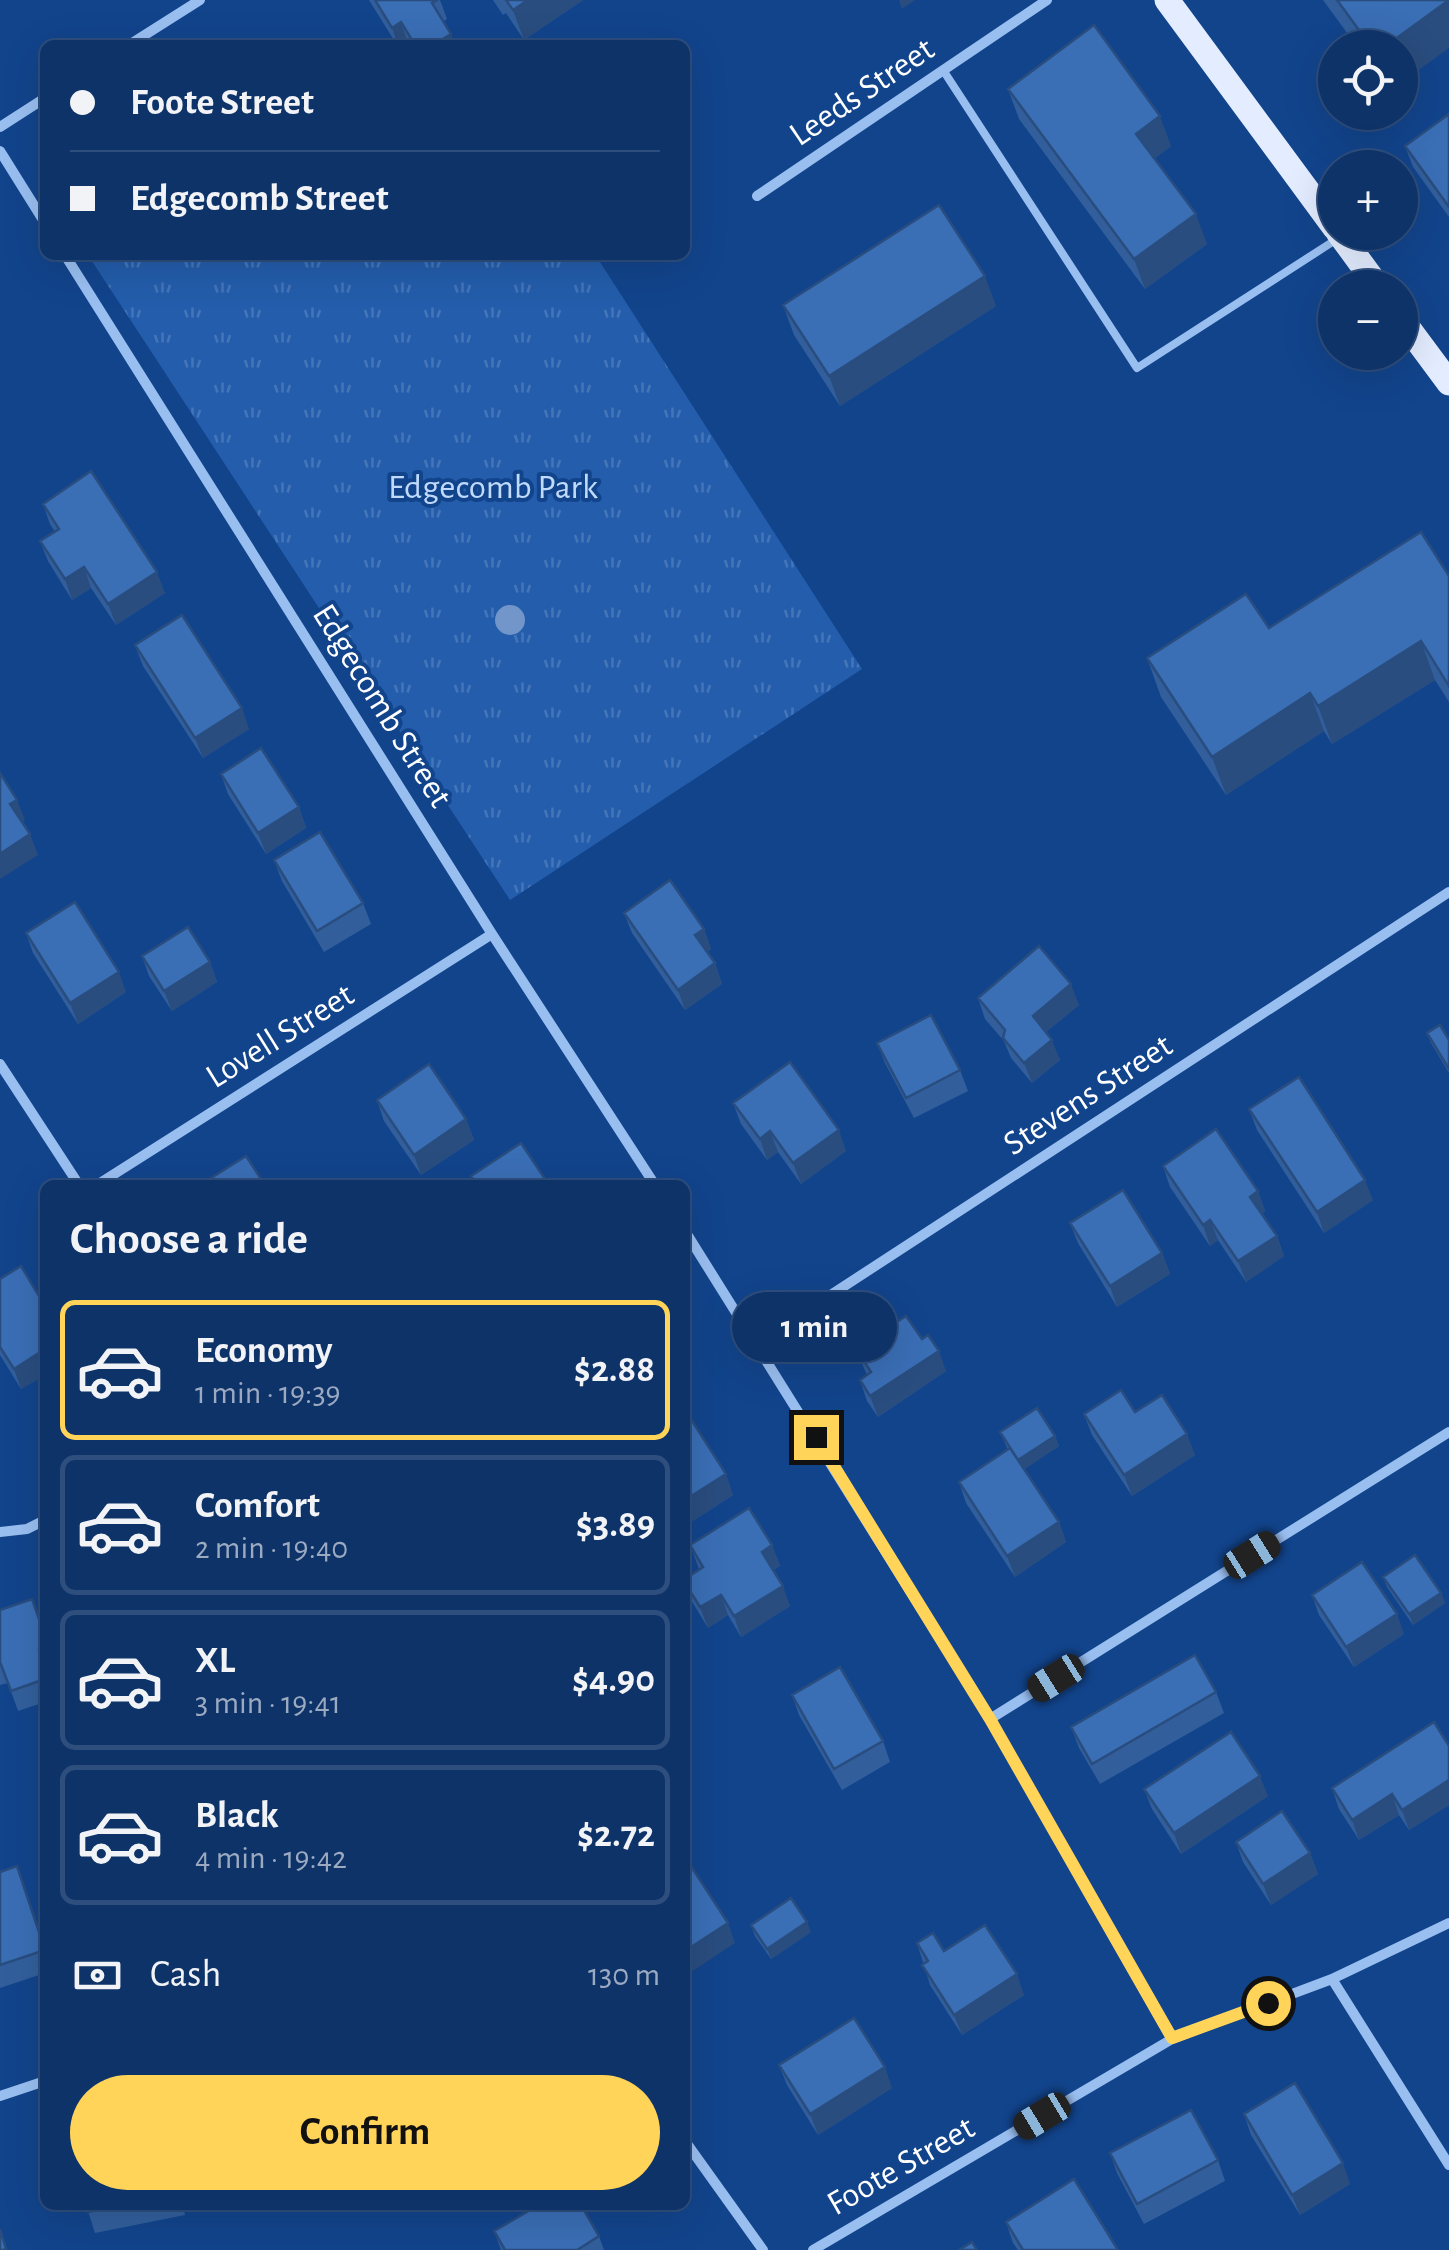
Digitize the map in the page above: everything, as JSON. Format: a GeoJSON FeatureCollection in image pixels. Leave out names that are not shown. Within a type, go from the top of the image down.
{"type":"FeatureCollection","features":[{"type":"Feature","properties":{"kind":"main road"},"geometry":{"type":"LineString","coordinates":[[1167,0],[1318,205]]}},
{"type":"Feature","properties":{"kind":"main road"},"geometry":{"type":"LineString","coordinates":[[1418,341],[1449,383]]}},
{"type":"Feature","properties":{"kind":"street"},"geometry":{"type":"LineString","coordinates":[[137,40],[200,0]]}},
{"type":"Feature","properties":{"kind":"street","name":"Leeds Street"},"geometry":{"type":"LineString","coordinates":[[757,196],[1047,0]]}},
{"type":"Feature","properties":{"kind":"street"},"geometry":{"type":"LineString","coordinates":[[0,127],[40,101]]}},
{"type":"Feature","properties":{"kind":"street"},"geometry":{"type":"LineString","coordinates":[[0,151],[40,215]]}},
{"type":"Feature","properties":{"kind":"street","name":"Edgecomb Street"},"geometry":{"type":"LineString","coordinates":[[68,260],[492,934],[652,1180]]}},
{"type":"Feature","properties":{"kind":"street","name":"Stevens Street"},"geometry":{"type":"LineString","coordinates":[[758,1343],[1449,892]]}},
{"type":"Feature","properties":{"kind":"street","name":"Lovell Street"},"geometry":{"type":"LineString","coordinates":[[105,1180],[492,934]]}},
{"type":"Feature","properties":{"kind":"street"},"geometry":{"type":"LineString","coordinates":[[0,1064],[76,1180]]}},
{"type":"Feature","properties":{"kind":"street"},"geometry":{"type":"LineString","coordinates":[[690,1239],[990,1719],[1172,2038]]}},
{"type":"Feature","properties":{"kind":"street"},"geometry":{"type":"LineString","coordinates":[[990,1719],[1449,1432]]}},
{"type":"Feature","properties":{"kind":"street"},"geometry":{"type":"LineString","coordinates":[[0,1532],[27,1529],[40,1522]]}},
{"type":"Feature","properties":{"kind":"street","name":"Foote Street"},"geometry":{"type":"LineString","coordinates":[[813,2250],[1172,2038],[1332,1979],[1449,1923]]}},
{"type":"Feature","properties":{"kind":"street"},"geometry":{"type":"LineString","coordinates":[[1332,1979],[1449,2165]]}},
{"type":"Feature","properties":{"kind":"street"},"geometry":{"type":"LineString","coordinates":[[0,2096],[40,2083]]}},
{"type":"Feature","properties":{"kind":"street"},"geometry":{"type":"LineString","coordinates":[[690,2149],[763,2250]]}},
{"type":"Feature","properties":{"kind":"lane"},"geometry":{"type":"LineString","coordinates":[[944,70],[1138,368],[1318,246]]}},
{"type":"Feature","properties":{"kind":"green space","name":"Edgecomb Park"},"geometry":{"type":"Polygon","coordinates":[[[91,260],[599,260],[862,669],[510,900],[91,260]]]}},
{"type":"Feature","properties":{"kind":"building"},"geometry":{"type":"Polygon","coordinates":[[[375,0],[437,0],[432,3],[451,34],[441,40],[412,40],[401,22],[392,28],[375,0]]]}},
{"type":"Feature","properties":{"kind":"building"},"geometry":{"type":"Polygon","coordinates":[[[506,0],[528,0],[513,10],[506,0]]]}},
{"type":"Feature","properties":{"kind":"building"},"geometry":{"type":"Polygon","coordinates":[[[1337,0],[1449,0],[1408,30],[1359,30],[1337,0]]]}},
{"type":"Feature","properties":{"kind":"building"},"geometry":{"type":"Polygon","coordinates":[[[1094,25],[1160,116],[1136,134],[1196,214],[1134,259],[1008,89],[1094,25]]]}},
{"type":"Feature","properties":{"kind":"building"},"geometry":{"type":"Polygon","coordinates":[[[1449,114],[1449,207],[1418,164],[1418,150],[1405,146],[1449,114]]]}},
{"type":"Feature","properties":{"kind":"building"},"geometry":{"type":"Polygon","coordinates":[[[939,205],[985,276],[829,376],[783,305],[939,205]]]}},
{"type":"Feature","properties":{"kind":"building"},"geometry":{"type":"Polygon","coordinates":[[[91,471],[157,572],[108,604],[84,567],[65,579],[40,541],[59,529],[43,504],[91,471]]]}},
{"type":"Feature","properties":{"kind":"building"},"geometry":{"type":"Polygon","coordinates":[[[1421,532],[1449,576],[1449,686],[1421,641],[1318,706],[1310,693],[1212,757],[1147,658],[1246,594],[1269,628],[1421,532]]]}},
{"type":"Feature","properties":{"kind":"building"},"geometry":{"type":"Polygon","coordinates":[[[182,615],[242,708],[195,738],[135,645],[182,615]]]}},
{"type":"Feature","properties":{"kind":"building"},"geometry":{"type":"Polygon","coordinates":[[[261,748],[299,807],[258,833],[221,774],[261,748]]]}},
{"type":"Feature","properties":{"kind":"building"},"geometry":{"type":"Polygon","coordinates":[[[0,773],[17,800],[10,804],[30,834],[0,854],[0,773]]]}},
{"type":"Feature","properties":{"kind":"building"},"geometry":{"type":"Polygon","coordinates":[[[320,832],[363,903],[317,931],[274,860],[320,832]]]}},
{"type":"Feature","properties":{"kind":"building"},"geometry":{"type":"Polygon","coordinates":[[[670,880],[704,929],[695,935],[715,963],[678,990],[624,913],[670,880]]]}},
{"type":"Feature","properties":{"kind":"building"},"geometry":{"type":"Polygon","coordinates":[[[75,902],[119,972],[70,1003],[26,933],[75,902]]]}},
{"type":"Feature","properties":{"kind":"building"},"geometry":{"type":"Polygon","coordinates":[[[188,927],[210,962],[164,991],[142,956],[188,927]]]}},
{"type":"Feature","properties":{"kind":"building"},"geometry":{"type":"Polygon","coordinates":[[[1039,946],[1071,984],[1033,1016],[1052,1040],[1024,1063],[1003,1038],[1005,1030],[978,998],[1039,946]]]}},
{"type":"Feature","properties":{"kind":"building"},"geometry":{"type":"Polygon","coordinates":[[[931,1015],[960,1070],[906,1098],[877,1043],[931,1015]]]}},
{"type":"Feature","properties":{"kind":"building"},"geometry":{"type":"Polygon","coordinates":[[[1440,1025],[1449,1040],[1449,1069],[1427,1033],[1440,1025]]]}},
{"type":"Feature","properties":{"kind":"building"},"geometry":{"type":"Polygon","coordinates":[[[790,1062],[839,1130],[793,1163],[770,1131],[760,1139],[733,1103],[790,1062]]]}},
{"type":"Feature","properties":{"kind":"building"},"geometry":{"type":"Polygon","coordinates":[[[429,1064],[466,1119],[414,1155],[377,1100],[429,1064]]]}},
{"type":"Feature","properties":{"kind":"building"},"geometry":{"type":"Polygon","coordinates":[[[1299,1077],[1365,1180],[1317,1212],[1249,1109],[1299,1077]]]}},
{"type":"Feature","properties":{"kind":"building"},"geometry":{"type":"Polygon","coordinates":[[[1216,1129],[1258,1191],[1250,1197],[1277,1236],[1238,1261],[1210,1220],[1203,1225],[1163,1166],[1216,1129]]]}},
{"type":"Feature","properties":{"kind":"building"},"geometry":{"type":"Polygon","coordinates":[[[521,1143],[546,1180],[474,1180],[471,1176],[521,1143]]]}},
{"type":"Feature","properties":{"kind":"building"},"geometry":{"type":"Polygon","coordinates":[[[246,1156],[262,1180],[208,1180],[246,1156]]]}},
{"type":"Feature","properties":{"kind":"building"},"geometry":{"type":"Polygon","coordinates":[[[1123,1190],[1162,1253],[1110,1286],[1070,1223],[1123,1190]]]}},
{"type":"Feature","properties":{"kind":"building"},"geometry":{"type":"Polygon","coordinates":[[[21,1266],[40,1298],[40,1352],[14,1369],[0,1347],[0,1279],[21,1266]]]}},
{"type":"Feature","properties":{"kind":"building"},"geometry":{"type":"Polygon","coordinates":[[[906,1316],[922,1339],[928,1335],[939,1351],[870,1396],[860,1380],[871,1372],[856,1349],[906,1316]]]}},
{"type":"Feature","properties":{"kind":"building"},"geometry":{"type":"Polygon","coordinates":[[[1121,1390],[1135,1412],[1162,1395],[1187,1434],[1124,1475],[1084,1414],[1121,1390]]]}},
{"type":"Feature","properties":{"kind":"building"},"geometry":{"type":"Polygon","coordinates":[[[1037,1408],[1055,1436],[1018,1460],[1000,1432],[1037,1408]]]}},
{"type":"Feature","properties":{"kind":"building"},"geometry":{"type":"Polygon","coordinates":[[[690,1418],[726,1474],[690,1497],[690,1418]]]}},
{"type":"Feature","properties":{"kind":"building"},"geometry":{"type":"Polygon","coordinates":[[[1010,1448],[1059,1522],[1007,1556],[959,1482],[1010,1448]]]}},
{"type":"Feature","properties":{"kind":"building"},"geometry":{"type":"Polygon","coordinates":[[[749,1508],[772,1545],[762,1552],[783,1586],[734,1616],[721,1595],[700,1607],[690,1591],[690,1576],[703,1567],[690,1545],[749,1508]]]}},
{"type":"Feature","properties":{"kind":"building"},"geometry":{"type":"Polygon","coordinates":[[[1415,1555],[1441,1593],[1409,1614],[1383,1577],[1415,1555]]]}},
{"type":"Feature","properties":{"kind":"building"},"geometry":{"type":"Polygon","coordinates":[[[1362,1562],[1397,1614],[1346,1647],[1312,1595],[1362,1562]]]}},
{"type":"Feature","properties":{"kind":"building"},"geometry":{"type":"Polygon","coordinates":[[[32,1599],[40,1622],[40,1681],[11,1691],[0,1662],[0,1610],[32,1599]]]}},
{"type":"Feature","properties":{"kind":"building"},"geometry":{"type":"Polygon","coordinates":[[[1195,1655],[1216,1692],[1092,1764],[1071,1727],[1195,1655]]]}},
{"type":"Feature","properties":{"kind":"building"},"geometry":{"type":"Polygon","coordinates":[[[840,1667],[883,1741],[834,1769],[792,1695],[840,1667]]]}},
{"type":"Feature","properties":{"kind":"building"},"geometry":{"type":"Polygon","coordinates":[[[1434,1722],[1449,1746],[1449,1780],[1402,1810],[1392,1794],[1352,1820],[1332,1788],[1434,1722]]]}},
{"type":"Feature","properties":{"kind":"building"},"geometry":{"type":"Polygon","coordinates":[[[1231,1732],[1260,1776],[1174,1833],[1144,1789],[1231,1732]]]}},
{"type":"Feature","properties":{"kind":"building"},"geometry":{"type":"Polygon","coordinates":[[[1282,1811],[1310,1853],[1263,1884],[1236,1842],[1282,1811]]]}},
{"type":"Feature","properties":{"kind":"building"},"geometry":{"type":"Polygon","coordinates":[[[690,1865],[728,1923],[690,1948],[690,1865]]]}},
{"type":"Feature","properties":{"kind":"building"},"geometry":{"type":"Polygon","coordinates":[[[17,1866],[40,1935],[40,1952],[0,1965],[0,1872],[17,1866]]]}},
{"type":"Feature","properties":{"kind":"building"},"geometry":{"type":"Polygon","coordinates":[[[791,1898],[807,1922],[767,1949],[751,1925],[791,1898]]]}},
{"type":"Feature","properties":{"kind":"building"},"geometry":{"type":"Polygon","coordinates":[[[985,1925],[1017,1974],[954,2015],[922,1965],[928,1961],[917,1943],[933,1933],[944,1951],[985,1925]]]}},
{"type":"Feature","properties":{"kind":"building"},"geometry":{"type":"Polygon","coordinates":[[[854,2018],[885,2067],[810,2114],[779,2065],[854,2018]]]}},
{"type":"Feature","properties":{"kind":"building"},"geometry":{"type":"Polygon","coordinates":[[[1295,2083],[1343,2163],[1292,2195],[1244,2114],[1295,2083]]]}},
{"type":"Feature","properties":{"kind":"building"},"geometry":{"type":"Polygon","coordinates":[[[1191,2110],[1218,2160],[1137,2204],[1110,2153],[1191,2110]]]}},
{"type":"Feature","properties":{"kind":"building"},"geometry":{"type":"Polygon","coordinates":[[[1074,2179],[1118,2250],[1023,2250],[1006,2222],[1074,2179]]]}},
{"type":"Feature","properties":{"kind":"building"},"geometry":{"type":"Polygon","coordinates":[[[530,2210],[584,2210],[599,2236],[577,2250],[505,2250],[494,2231],[530,2210]]]}},
{"type":"Feature","properties":{"kind":"building"},"geometry":{"type":"Polygon","coordinates":[[[0,2229],[6,2249],[3,2250],[0,2250],[0,2229]]]}},
{"type":"Feature","properties":{"kind":"building"},"geometry":{"type":"Polygon","coordinates":[[[972,2242],[977,2250],[959,2250],[972,2242]]]}},
{"type":"Feature","properties":{"kind":"route"},"geometry":{"type":"LineString","coordinates":[[816,1437],[990,1719],[1172,2038],[1268,2003]]}}]}
